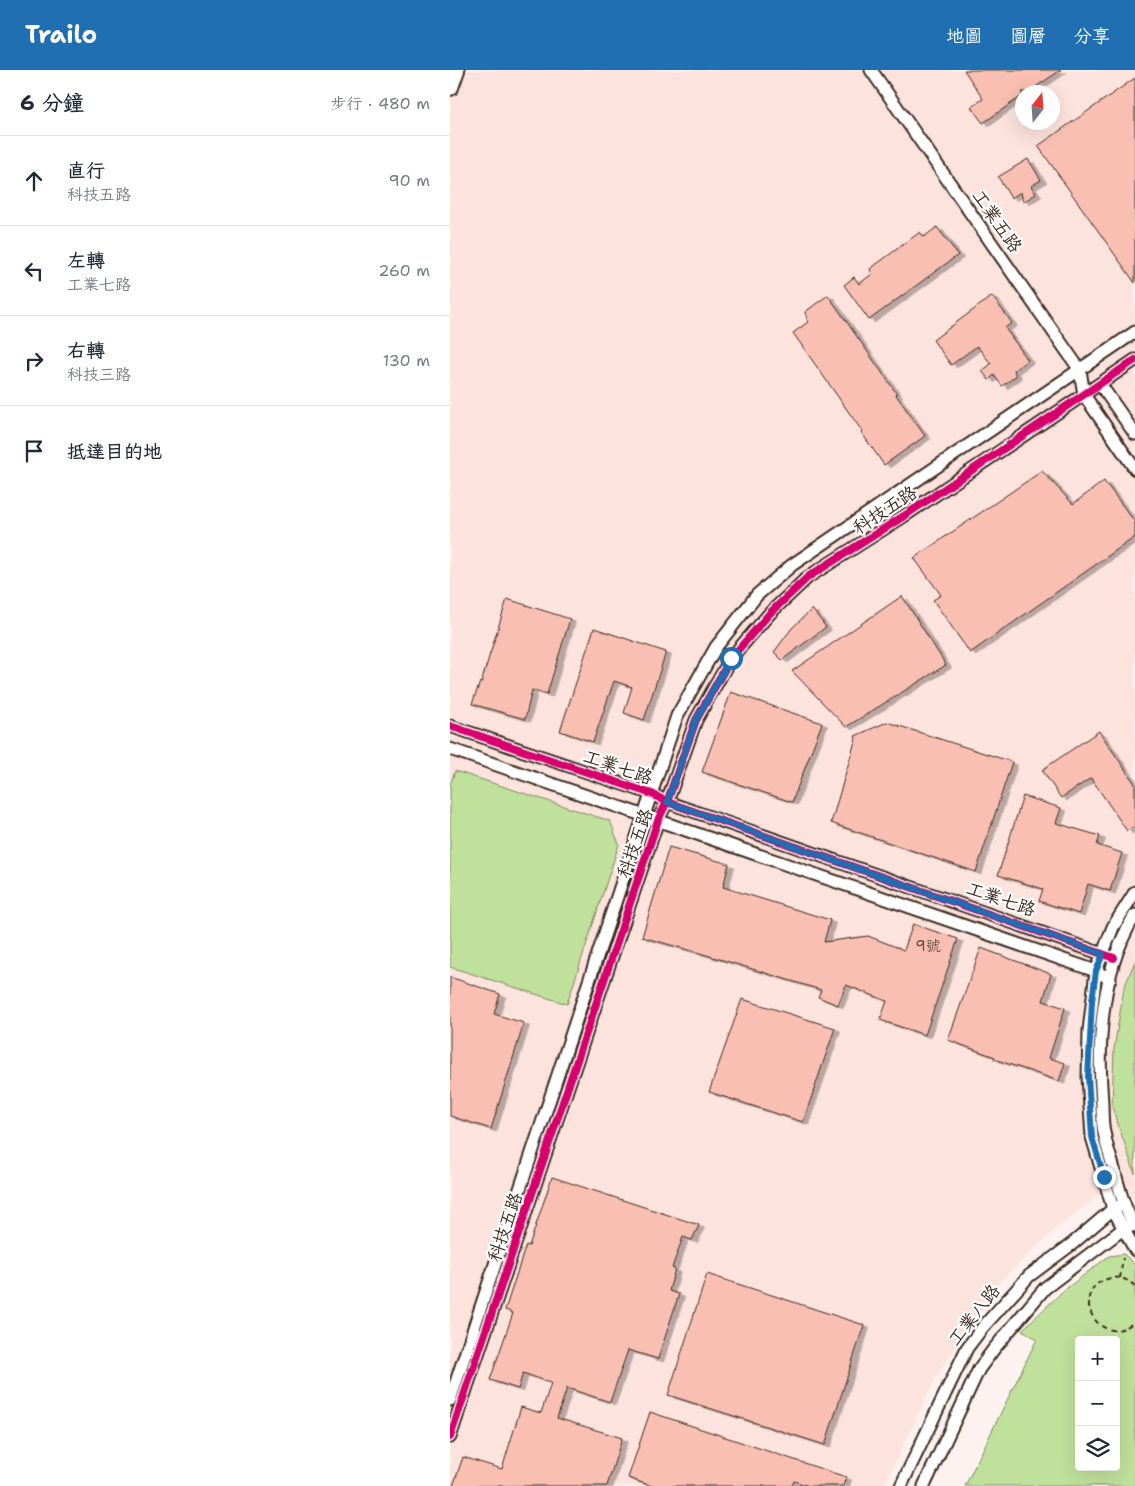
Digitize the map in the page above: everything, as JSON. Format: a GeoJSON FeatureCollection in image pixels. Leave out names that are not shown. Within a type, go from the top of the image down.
{"type":"FeatureCollection","features":[{"type":"Feature","properties":{"kind":"street"},"geometry":{"type":"LineString","coordinates":[[450,87],[456,70]]}},
{"type":"Feature","properties":{"kind":"street","name":"工業五路"},"geometry":{"type":"LineString","coordinates":[[871,70],[1080,370],[1084,395]]}},
{"type":"Feature","properties":{"kind":"street","name":"科技五路"},"geometry":{"type":"LineString","coordinates":[[450,1400],[677,716],[716,647],[757,595],[792,565],[1135,332]]}},
{"type":"Feature","properties":{"kind":"street","name":"科技五路"},"geometry":{"type":"LineString","coordinates":[[450,1437],[658,820],[667,802],[696,720],[731,658],[770,613],[808,577],[904,516],[1135,360]]}},
{"type":"Feature","properties":{"kind":"street"},"geometry":{"type":"LineString","coordinates":[[1100,384],[1135,434]]}},
{"type":"Feature","properties":{"kind":"street"},"geometry":{"type":"LineString","coordinates":[[1084,395],[1135,469]]}},
{"type":"Feature","properties":{"kind":"street","name":"工業七路"},"geometry":{"type":"LineString","coordinates":[[450,726],[652,794],[667,802],[1114,958]]}},
{"type":"Feature","properties":{"kind":"street","name":"工業七路"},"geometry":{"type":"LineString","coordinates":[[450,749],[1096,971],[1110,979]]}},
{"type":"Feature","properties":{"kind":"street"},"geometry":{"type":"LineString","coordinates":[[1131,1227],[1113,1210],[1092,1137],[1088,1077],[1089,1031],[1096,971],[1114,927],[1135,892]]}},
{"type":"Feature","properties":{"kind":"street"},"geometry":{"type":"LineString","coordinates":[[1135,915],[1124,932],[1114,958],[1105,1004],[1100,1077],[1104,1135],[1131,1227],[1135,1250]]}},
{"type":"Feature","properties":{"kind":"street","name":"工業八路"},"geometry":{"type":"LineString","coordinates":[[901,1486],[963,1356],[983,1327],[1029,1276],[1113,1210],[1124,1204]]}},
{"type":"Feature","properties":{"kind":"street","name":"工業八路"},"geometry":{"type":"LineString","coordinates":[[924,1486],[979,1369],[993,1350],[1045,1288],[1131,1227]]}},
{"type":"Feature","properties":{"kind":"path"},"geometry":{"type":"LineString","coordinates":[[1120,1278],[1123,1258]]}},
{"type":"Feature","properties":{"kind":"path"},"geometry":{"type":"LineString","coordinates":[[1135,1286],[1129,1281],[1111,1277],[1096,1285],[1089,1301],[1089,1310],[1092,1317],[1098,1324],[1106,1328],[1122,1329],[1135,1320]]}},
{"type":"Feature","properties":{"kind":"shaded area"},"geometry":{"type":"Polygon","coordinates":[[[450,70],[1135,70],[1135,1201],[1129,1192],[1103,1192],[1060,1225],[999,1282],[938,1373],[884,1486],[450,1486],[450,70]]]}},
{"type":"Feature","properties":{"kind":"green space"},"geometry":{"type":"Polygon","coordinates":[[[455,771],[610,821],[619,844],[567,1004],[450,967],[450,785],[455,771]]]}},
{"type":"Feature","properties":{"kind":"green space"},"geometry":{"type":"Polygon","coordinates":[[[1135,961],[1135,1174],[1112,1107],[1114,1049],[1124,988],[1135,961]]]}},
{"type":"Feature","properties":{"kind":"green space"},"geometry":{"type":"Polygon","coordinates":[[[1124,1254],[1135,1265],[1135,1486],[965,1486],[1037,1339],[1022,1330],[1063,1291],[1109,1256],[1124,1254]]]}},
{"type":"Feature","properties":{"kind":"building"},"geometry":{"type":"Polygon","coordinates":[[[964,70],[1061,70],[1038,85],[1015,85],[1015,101],[983,123],[971,107],[983,99],[964,70]]]}},
{"type":"Feature","properties":{"kind":"building"},"geometry":{"type":"Polygon","coordinates":[[[1135,78],[1135,283],[1038,146],[1135,78]]]}},
{"type":"Feature","properties":{"kind":"building"},"geometry":{"type":"Polygon","coordinates":[[[1028,159],[1041,180],[1031,186],[1036,194],[1023,202],[1021,192],[1011,198],[998,177],[1028,159]]]}},
{"type":"Feature","properties":{"kind":"building"},"geometry":{"type":"Polygon","coordinates":[[[937,227],[958,255],[869,320],[844,285],[854,277],[859,284],[872,274],[870,269],[920,232],[924,237],[937,227]]]}},
{"type":"Feature","properties":{"kind":"building"},"geometry":{"type":"Polygon","coordinates":[[[828,295],[925,436],[884,465],[793,333],[808,322],[805,312],[828,295]]]}},
{"type":"Feature","properties":{"kind":"building"},"geometry":{"type":"Polygon","coordinates":[[[992,296],[1012,323],[1005,328],[1028,360],[1014,370],[1016,376],[1002,386],[994,375],[989,380],[982,371],[991,364],[977,346],[951,365],[933,340],[992,296]]]}},
{"type":"Feature","properties":{"kind":"building"},"geometry":{"type":"Polygon","coordinates":[[[1042,471],[1073,504],[1104,481],[1135,522],[1135,537],[970,653],[933,600],[941,595],[914,558],[1042,471]]]}},
{"type":"Feature","properties":{"kind":"building"},"geometry":{"type":"Polygon","coordinates":[[[902,596],[946,665],[846,727],[792,671],[902,596]]]}},
{"type":"Feature","properties":{"kind":"building"},"geometry":{"type":"Polygon","coordinates":[[[507,599],[570,619],[547,694],[532,690],[525,719],[472,704],[481,683],[507,599]]]}},
{"type":"Feature","properties":{"kind":"building"},"geometry":{"type":"Polygon","coordinates":[[[812,609],[826,627],[782,660],[774,652],[792,628],[812,609]]]}},
{"type":"Feature","properties":{"kind":"building"},"geometry":{"type":"Polygon","coordinates":[[[594,628],[666,652],[644,720],[624,713],[632,687],[614,681],[593,742],[560,731],[594,628]]]}},
{"type":"Feature","properties":{"kind":"building"},"geometry":{"type":"Polygon","coordinates":[[[731,692],[822,723],[792,802],[702,772],[731,692]]]}},
{"type":"Feature","properties":{"kind":"building"},"geometry":{"type":"Polygon","coordinates":[[[887,722],[1012,762],[976,872],[831,823],[855,736],[887,722]]]}},
{"type":"Feature","properties":{"kind":"building"},"geometry":{"type":"Polygon","coordinates":[[[1099,731],[1135,784],[1135,826],[1127,831],[1091,778],[1061,798],[1042,770],[1099,731]]]}},
{"type":"Feature","properties":{"kind":"building"},"geometry":{"type":"Polygon","coordinates":[[[1023,796],[1061,808],[1056,823],[1100,836],[1097,845],[1122,853],[1110,891],[1088,884],[1079,914],[1039,901],[1043,889],[998,875],[1023,796]]]}},
{"type":"Feature","properties":{"kind":"building"},"geometry":{"type":"Polygon","coordinates":[[[669,847],[729,864],[723,887],[830,920],[824,942],[868,936],[904,950],[913,924],[958,939],[925,1035],[880,1020],[887,1001],[846,985],[838,1005],[818,997],[821,990],[642,937],[669,847]]]}},
{"type":"Feature","properties":{"kind":"building"},"geometry":{"type":"Polygon","coordinates":[[[981,948],[1051,974],[1043,1001],[1065,1008],[1049,1058],[1065,1063],[1059,1081],[994,1059],[995,1057],[948,1040],[981,948]]]}},
{"type":"Feature","properties":{"kind":"building"},"geometry":{"type":"Polygon","coordinates":[[[450,977],[500,994],[494,1014],[524,1023],[491,1129],[450,1116],[450,977]]]}},
{"type":"Feature","properties":{"kind":"building"},"geometry":{"type":"Polygon","coordinates":[[[742,999],[835,1028],[803,1122],[709,1092],[742,999]]]}},
{"type":"Feature","properties":{"kind":"building"},"geometry":{"type":"Polygon","coordinates":[[[552,1177],[699,1225],[692,1240],[683,1237],[672,1268],[675,1269],[669,1291],[679,1294],[658,1359],[628,1350],[610,1402],[567,1388],[557,1418],[622,1438],[607,1486],[453,1486],[463,1457],[502,1469],[521,1407],[541,1413],[551,1383],[523,1373],[518,1389],[490,1380],[513,1313],[505,1310],[526,1245],[529,1246],[552,1177]]]}},
{"type":"Feature","properties":{"kind":"building"},"geometry":{"type":"Polygon","coordinates":[[[707,1274],[864,1325],[825,1445],[668,1395],[707,1274]]]}},
{"type":"Feature","properties":{"kind":"building"},"geometry":{"type":"Polygon","coordinates":[[[650,1412],[846,1477],[843,1486],[809,1486],[794,1481],[792,1486],[652,1486],[628,1478],[650,1412]]]}},
{"type":"Feature","properties":{"kind":"cycle path"},"geometry":{"type":"LineString","coordinates":[[450,1437],[658,820],[667,802],[696,720],[731,658],[770,613],[808,577],[904,516],[1135,360]]}},
{"type":"Feature","properties":{"kind":"cycle path"},"geometry":{"type":"LineString","coordinates":[[450,726],[652,794],[667,802],[1114,958]]}},
{"type":"Feature","properties":{"kind":"route"},"geometry":{"type":"LineString","coordinates":[[731,658],[696,720],[667,802],[1103,954],[1096,971],[1092,1001],[1088,1077],[1092,1137],[1104,1177]]}}]}
